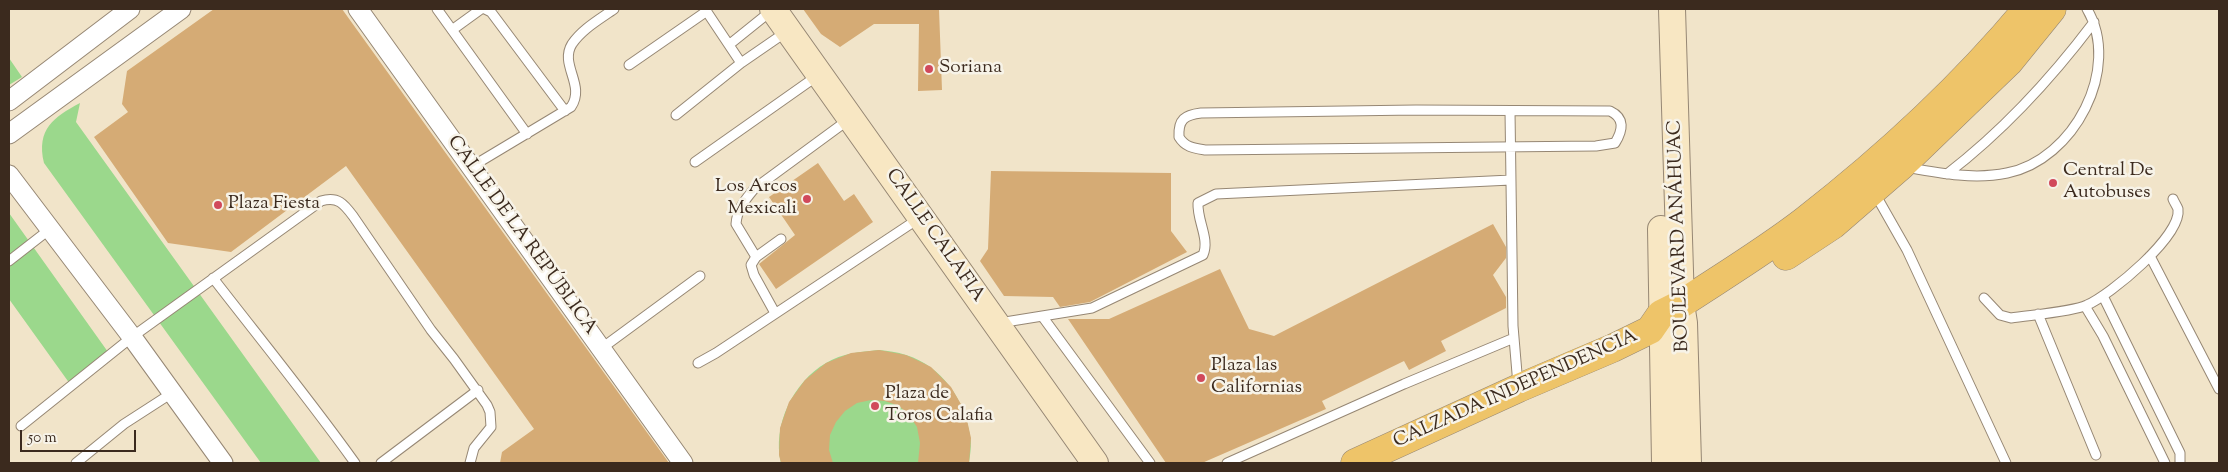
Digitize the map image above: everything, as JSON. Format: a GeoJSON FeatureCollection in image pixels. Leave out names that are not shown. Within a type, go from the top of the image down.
{"type":"FeatureCollection","features":[{"type":"Feature","properties":{"kind":"main road","name":"CALLE CALAFIA"},"geometry":{"type":"LineString","coordinates":[[773,9],[1095,463]]}},
{"type":"Feature","properties":{"kind":"main road","name":"BOULEVARD ANÁHUAC"},"geometry":{"type":"LineString","coordinates":[[1661,9],[1668,321],[1688,463]]}},
{"type":"Feature","properties":{"kind":"main road","name":"BOULEVARD ANÁHUAC"},"geometry":{"type":"LineString","coordinates":[[1665,463],[1672,9]]}},
{"type":"Feature","properties":{"kind":"main road","name":"CALZADA INDEPENDENCIA"},"geometry":{"type":"LineString","coordinates":[[1668,321],[1803,222],[1912,131],[1994,49],[2027,9]]}},
{"type":"Feature","properties":{"kind":"main road","name":"CALZADA INDEPENDENCIA"},"geometry":{"type":"LineString","coordinates":[[1355,463],[1519,388],[1613,348],[1668,321],[1833,226],[1900,166],[2009,62],[2052,9]]}},
{"type":"Feature","properties":{"kind":"street"},"geometry":{"type":"LineString","coordinates":[[9,134],[181,9]]}},
{"type":"Feature","properties":{"kind":"street","name":"CALLE DE LA REPÚBLICA"},"geometry":{"type":"LineString","coordinates":[[358,9],[683,463]]}},
{"type":"Feature","properties":{"kind":"street"},"geometry":{"type":"LineString","coordinates":[[9,101],[122,11]]}},
{"type":"Feature","properties":{"kind":"street"},"geometry":{"type":"LineString","coordinates":[[9,175],[132,337],[223,463]]}},
{"type":"Feature","properties":{"kind":"lane"},"geometry":{"type":"LineString","coordinates":[[437,9],[527,134]]}},
{"type":"Feature","properties":{"kind":"lane"},"geometry":{"type":"LineString","coordinates":[[452,30],[481,9]]}},
{"type":"Feature","properties":{"kind":"lane"},"geometry":{"type":"LineString","coordinates":[[485,9],[491,12],[565,110]]}},
{"type":"Feature","properties":{"kind":"lane"},"geometry":{"type":"LineString","coordinates":[[471,167],[571,107],[576,96],[576,86],[569,60],[572,45],[589,28],[614,9]]}},
{"type":"Feature","properties":{"kind":"lane"},"geometry":{"type":"LineString","coordinates":[[730,44],[773,9]]}},
{"type":"Feature","properties":{"kind":"lane"},"geometry":{"type":"LineString","coordinates":[[1900,166],[1946,174],[1987,176],[2010,173],[2032,164],[2064,140],[2084,111],[2094,88],[2098,71],[2099,38],[2087,9]]}},
{"type":"Feature","properties":{"kind":"lane"},"geometry":{"type":"LineString","coordinates":[[629,65],[706,10],[741,63]]}},
{"type":"Feature","properties":{"kind":"lane"},"geometry":{"type":"LineString","coordinates":[[1946,174],[1993,136],[2022,107],[2094,22]]}},
{"type":"Feature","properties":{"kind":"lane"},"geometry":{"type":"LineString","coordinates":[[676,115],[741,63],[788,30]]}},
{"type":"Feature","properties":{"kind":"lane"},"geometry":{"type":"LineString","coordinates":[[695,162],[819,74]]}},
{"type":"Feature","properties":{"kind":"lane"},"geometry":{"type":"LineString","coordinates":[[1416,110],[1510,111],[1610,111],[1616,114],[1621,121],[1622,128],[1615,143],[1609,145],[1204,150],[1191,148],[1182,143],[1178,131],[1186,115],[1201,113],[1416,110]]}},
{"type":"Feature","properties":{"kind":"lane"},"geometry":{"type":"LineString","coordinates":[[1510,111],[1514,338],[1519,388]]}},
{"type":"Feature","properties":{"kind":"lane"},"geometry":{"type":"LineString","coordinates":[[756,257],[736,224],[744,201],[754,189],[851,119]]}},
{"type":"Feature","properties":{"kind":"lane"},"geometry":{"type":"LineString","coordinates":[[996,323],[1092,308],[1204,255],[1207,247],[1198,212],[1198,203],[1216,194],[1511,180]]}},
{"type":"Feature","properties":{"kind":"lane"},"geometry":{"type":"LineString","coordinates":[[1873,191],[1890,217],[1907,250],[2006,463]]}},
{"type":"Feature","properties":{"kind":"lane"},"geometry":{"type":"LineString","coordinates":[[21,426],[132,337],[213,278],[321,201],[337,199],[353,216],[431,330],[478,390],[490,412],[491,427],[474,448],[470,463]]}},
{"type":"Feature","properties":{"kind":"lane"},"geometry":{"type":"LineString","coordinates":[[1984,298],[2000,315],[2011,318],[2085,306],[2103,296],[2150,256],[2170,233],[2176,221],[2178,210],[2173,199]]}},
{"type":"Feature","properties":{"kind":"lane"},"geometry":{"type":"LineString","coordinates":[[698,363],[716,353],[920,217]]}},
{"type":"Feature","properties":{"kind":"lane"},"geometry":{"type":"LineString","coordinates":[[9,262],[50,229]]}},
{"type":"Feature","properties":{"kind":"lane"},"geometry":{"type":"LineString","coordinates":[[775,313],[751,265],[756,257],[782,239]]}},
{"type":"Feature","properties":{"kind":"lane"},"geometry":{"type":"LineString","coordinates":[[2150,256],[2219,389]]}},
{"type":"Feature","properties":{"kind":"lane"},"geometry":{"type":"LineString","coordinates":[[602,348],[700,276]]}},
{"type":"Feature","properties":{"kind":"lane"},"geometry":{"type":"LineString","coordinates":[[213,278],[296,387],[318,412],[355,463]]}},
{"type":"Feature","properties":{"kind":"lane"},"geometry":{"type":"LineString","coordinates":[[2103,296],[2180,453],[2180,463]]}},
{"type":"Feature","properties":{"kind":"lane"},"geometry":{"type":"LineString","coordinates":[[2085,306],[2103,336],[2165,463]]}},
{"type":"Feature","properties":{"kind":"lane"},"geometry":{"type":"LineString","coordinates":[[2038,314],[2096,455]]}},
{"type":"Feature","properties":{"kind":"lane"},"geometry":{"type":"LineString","coordinates":[[1042,316],[1150,463]]}},
{"type":"Feature","properties":{"kind":"lane"},"geometry":{"type":"LineString","coordinates":[[1228,463],[1404,384],[1514,338]]}},
{"type":"Feature","properties":{"kind":"lane"},"geometry":{"type":"LineString","coordinates":[[381,463],[478,390]]}},
{"type":"Feature","properties":{"kind":"lane"},"geometry":{"type":"LineString","coordinates":[[76,463],[124,424],[172,393]]}},
{"type":"Feature","properties":{"kind":"green space"},"geometry":{"type":"Polygon","coordinates":[[[9,58],[22,77],[9,85],[9,58]]]}},
{"type":"Feature","properties":{"kind":"green space"},"geometry":{"type":"Polygon","coordinates":[[[80,103],[76,122],[321,463],[261,463],[44,163],[43,141],[49,125],[80,103]]]}},
{"type":"Feature","properties":{"kind":"green space"},"geometry":{"type":"Polygon","coordinates":[[[9,213],[108,352],[70,384],[9,299],[9,213]]]}},
{"type":"Feature","properties":{"kind":"green space","name":"Plaza de Toros Calafia"},"geometry":{"type":"Polygon","coordinates":[[[879,350],[899,353],[919,360],[941,376],[950,386],[963,410],[967,423],[971,443],[969,463],[781,463],[779,449],[783,420],[795,393],[804,381],[814,371],[838,357],[879,350]]]}},
{"type":"Feature","properties":{"kind":"building","name":"Plaza Fiesta"},"geometry":{"type":"Polygon","coordinates":[[[214,9],[342,9],[669,463],[500,463],[502,452],[534,429],[346,166],[231,252],[168,243],[94,137],[128,112],[122,104],[127,71],[214,9]]]}},
{"type":"Feature","properties":{"kind":"building","name":"Soriana"},"geometry":{"type":"Polygon","coordinates":[[[803,9],[939,9],[942,90],[918,91],[919,24],[874,24],[840,47],[821,34],[803,9]]]}},
{"type":"Feature","properties":{"kind":"building"},"geometry":{"type":"Polygon","coordinates":[[[818,163],[844,201],[854,194],[873,222],[776,289],[759,264],[795,235],[769,197],[818,163]]]}},
{"type":"Feature","properties":{"kind":"building"},"geometry":{"type":"Polygon","coordinates":[[[991,171],[1171,173],[1171,231],[1187,252],[1090,302],[1060,307],[1053,297],[1004,296],[980,261],[988,249],[991,171]]]}},
{"type":"Feature","properties":{"kind":"building"},"geometry":{"type":"Polygon","coordinates":[[[1493,224],[1506,247],[1506,258],[1493,275],[1506,297],[1506,308],[1441,341],[1446,351],[1409,370],[1404,361],[1322,401],[1326,409],[1202,463],[1166,463],[1068,319],[1109,319],[1220,269],[1249,329],[1274,336],[1493,224]]]}},
{"type":"Feature","properties":{"kind":"building","name":"Plaza de Toros Calafia"},"geometry":{"type":"Polygon","coordinates":[[[879,350],[906,355],[931,367],[951,387],[965,411],[971,438],[969,463],[918,463],[920,443],[917,427],[909,415],[899,406],[885,401],[871,400],[857,403],[845,411],[836,422],[830,435],[829,450],[833,463],[781,463],[779,455],[780,428],[789,402],[805,380],[826,363],[851,353],[879,350]]]}},
{"type":"Feature","properties":{"kind":"place","name":"Soriana"},"geometry":{"type":"Point","coordinates":[929,69]}},
{"type":"Feature","properties":{"kind":"place","name":"Central De Autobuses"},"geometry":{"type":"Point","coordinates":[2053,183]}},
{"type":"Feature","properties":{"kind":"place","name":"Los Arcos Mexicali"},"geometry":{"type":"Point","coordinates":[807,199]}},
{"type":"Feature","properties":{"kind":"place","name":"Plaza Fiesta"},"geometry":{"type":"Point","coordinates":[218,205]}},
{"type":"Feature","properties":{"kind":"place","name":"Plaza las Californias"},"geometry":{"type":"Point","coordinates":[1201,378]}},
{"type":"Feature","properties":{"kind":"place","name":"Plaza de Toros Calafia"},"geometry":{"type":"Point","coordinates":[875,406]}}]}
